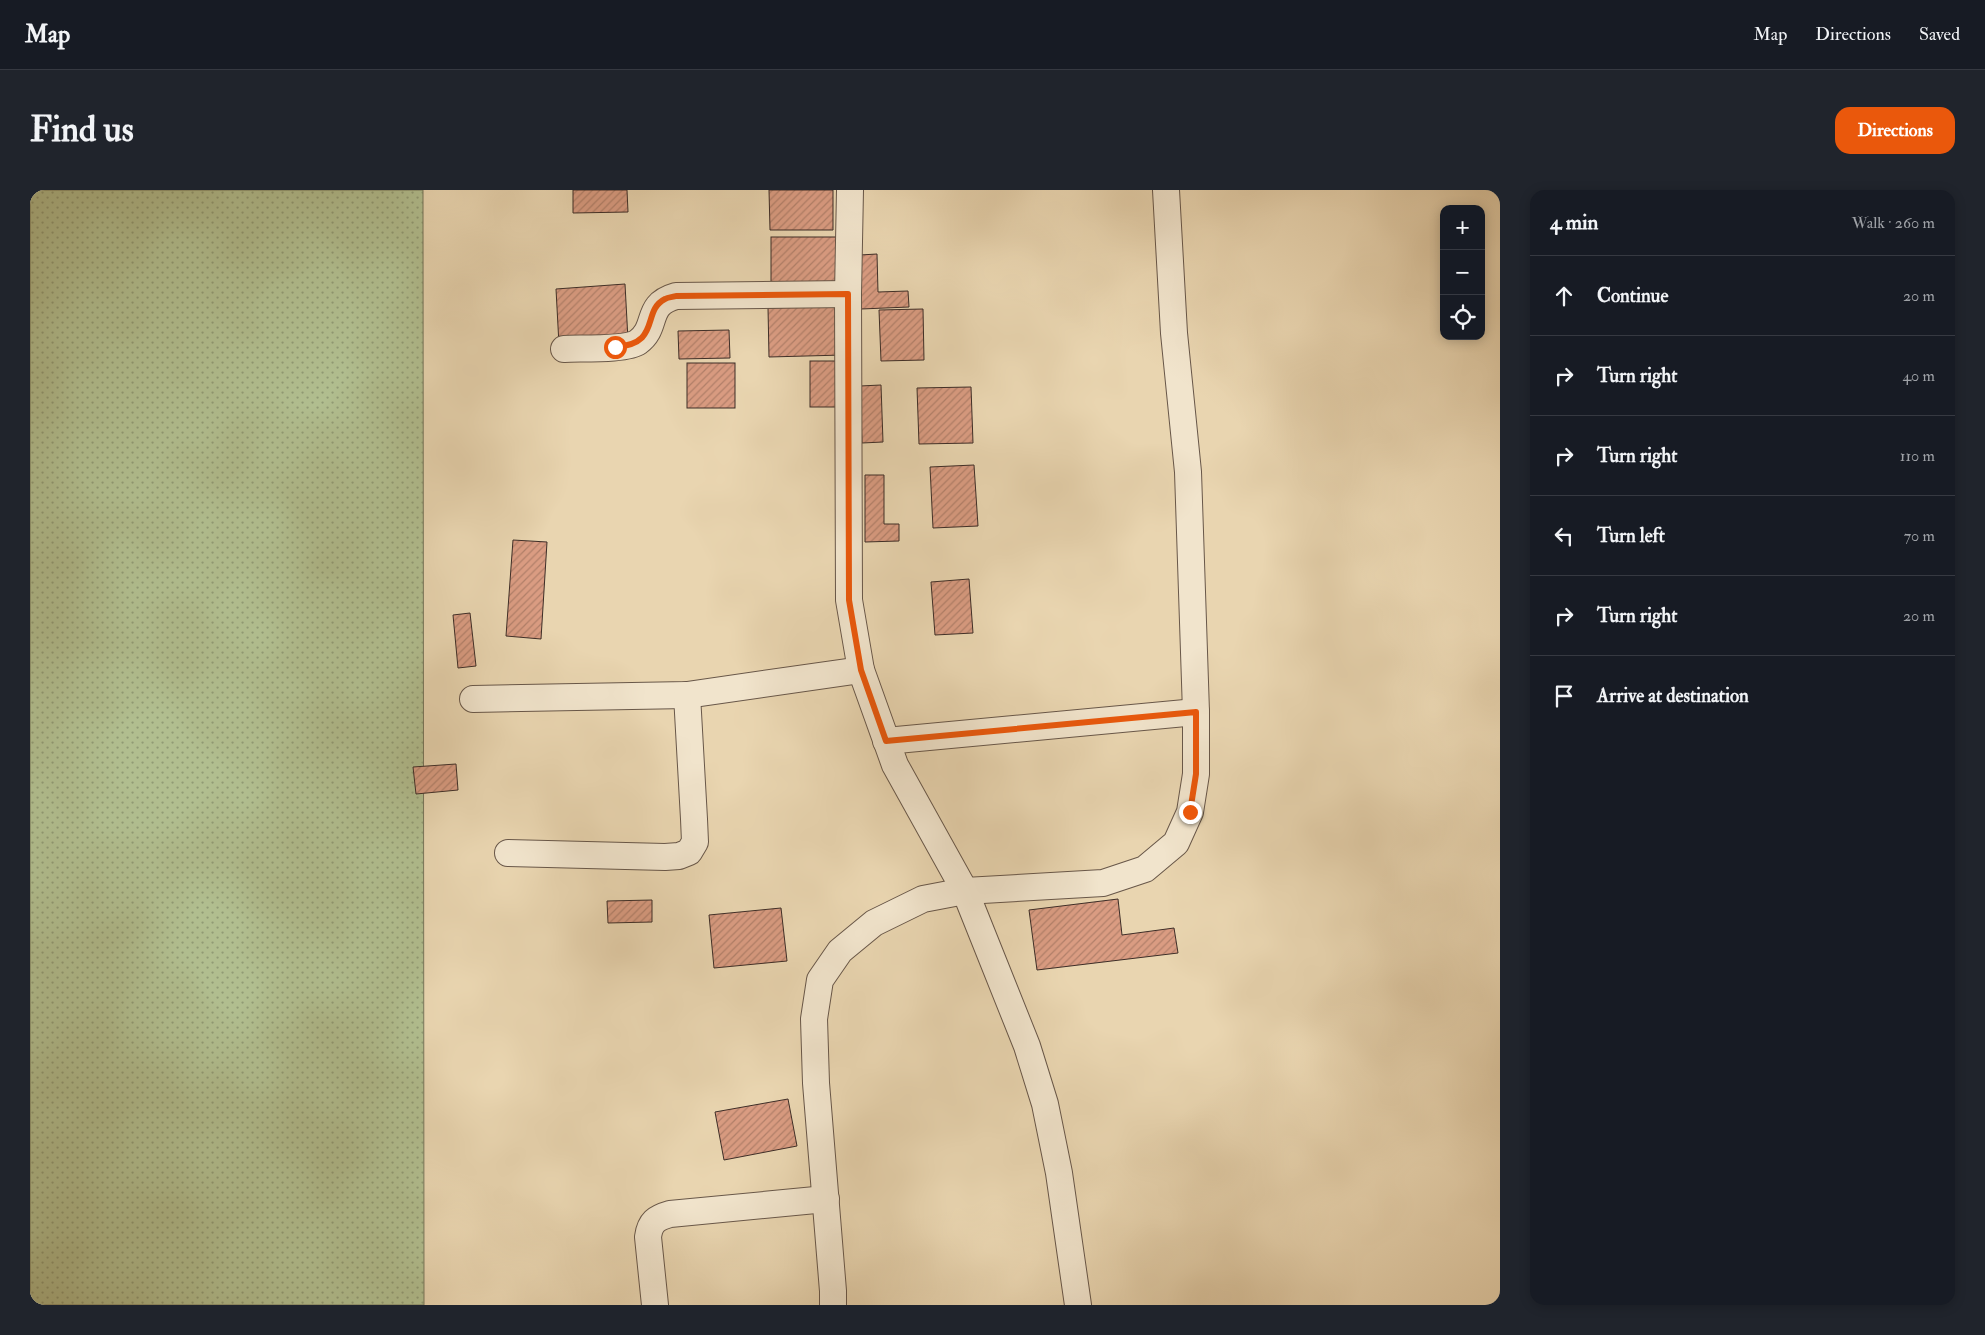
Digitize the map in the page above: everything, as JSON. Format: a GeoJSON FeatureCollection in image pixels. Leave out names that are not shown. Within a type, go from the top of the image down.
{"type":"FeatureCollection","features":[{"type":"Feature","properties":{"kind":"street"},"geometry":{"type":"LineString","coordinates":[[850,190],[848,294],[849,600],[861,670],[895,765],[965,891],[1027,1046],[1044,1104],[1059,1173],[1078,1305]]}},
{"type":"Feature","properties":{"kind":"street"},"geometry":{"type":"LineString","coordinates":[[833,1305],[816,1082],[814,1019],[820,980],[840,951],[874,923],[923,899],[965,891],[1104,883],[1145,869],[1176,843],[1190,812],[1196,774],[1196,712],[1188,472],[1174,333],[1166,190]]}},
{"type":"Feature","properties":{"kind":"street"},"geometry":{"type":"LineString","coordinates":[[564,349],[628,346],[638,342],[647,330],[656,307],[664,299],[676,296],[848,294]]}},
{"type":"Feature","properties":{"kind":"street"},"geometry":{"type":"LineString","coordinates":[[473,699],[686,695],[861,670]]}},
{"type":"Feature","properties":{"kind":"street"},"geometry":{"type":"LineString","coordinates":[[508,853],[665,857],[679,856],[690,852],[695,842],[686,695]]}},
{"type":"Feature","properties":{"kind":"street"},"geometry":{"type":"LineString","coordinates":[[886,741],[1196,712]]}},
{"type":"Feature","properties":{"kind":"street"},"geometry":{"type":"LineString","coordinates":[[655,1305],[648,1237],[650,1226],[658,1218],[670,1214],[826,1199]]}},
{"type":"Feature","properties":{"kind":"green space"},"geometry":{"type":"Polygon","coordinates":[[[30,190],[423,190],[424,1305],[30,1305],[30,190]]]}},
{"type":"Feature","properties":{"kind":"building"},"geometry":{"type":"Polygon","coordinates":[[[573,190],[627,190],[628,212],[573,213],[573,190]]]}},
{"type":"Feature","properties":{"kind":"building"},"geometry":{"type":"Polygon","coordinates":[[[769,190],[833,190],[833,230],[770,230],[769,190]]]}},
{"type":"Feature","properties":{"kind":"building"},"geometry":{"type":"Polygon","coordinates":[[[771,237],[838,237],[838,287],[771,287],[771,237]]]}},
{"type":"Feature","properties":{"kind":"building"},"geometry":{"type":"Polygon","coordinates":[[[877,254],[878,292],[908,291],[909,307],[861,309],[860,255],[877,254]]]}},
{"type":"Feature","properties":{"kind":"building"},"geometry":{"type":"Polygon","coordinates":[[[625,284],[628,340],[559,345],[556,289],[625,284]]]}},
{"type":"Feature","properties":{"kind":"building"},"geometry":{"type":"Polygon","coordinates":[[[842,306],[843,355],[769,357],[768,308],[842,306]]]}},
{"type":"Feature","properties":{"kind":"building"},"geometry":{"type":"Polygon","coordinates":[[[923,309],[924,360],[881,361],[879,310],[923,309]]]}},
{"type":"Feature","properties":{"kind":"building"},"geometry":{"type":"Polygon","coordinates":[[[729,330],[730,358],[679,359],[678,331],[729,330]]]}},
{"type":"Feature","properties":{"kind":"building"},"geometry":{"type":"Polygon","coordinates":[[[810,361],[839,361],[839,407],[810,407],[810,361]]]}},
{"type":"Feature","properties":{"kind":"building"},"geometry":{"type":"Polygon","coordinates":[[[687,363],[735,363],[735,408],[687,408],[687,363]]]}},
{"type":"Feature","properties":{"kind":"building"},"geometry":{"type":"Polygon","coordinates":[[[881,385],[883,442],[862,443],[860,386],[881,385]]]}},
{"type":"Feature","properties":{"kind":"building"},"geometry":{"type":"Polygon","coordinates":[[[971,387],[973,443],[919,444],[917,388],[971,387]]]}},
{"type":"Feature","properties":{"kind":"building"},"geometry":{"type":"Polygon","coordinates":[[[974,465],[978,526],[933,528],[930,467],[974,465]]]}},
{"type":"Feature","properties":{"kind":"building"},"geometry":{"type":"Polygon","coordinates":[[[865,475],[884,475],[884,524],[899,524],[899,541],[865,542],[865,475]]]}},
{"type":"Feature","properties":{"kind":"building"},"geometry":{"type":"Polygon","coordinates":[[[513,540],[547,542],[541,639],[506,636],[513,540]]]}},
{"type":"Feature","properties":{"kind":"building"},"geometry":{"type":"Polygon","coordinates":[[[969,579],[973,633],[935,635],[931,582],[969,579]]]}},
{"type":"Feature","properties":{"kind":"building"},"geometry":{"type":"Polygon","coordinates":[[[470,613],[476,666],[458,668],[453,615],[470,613]]]}},
{"type":"Feature","properties":{"kind":"building"},"geometry":{"type":"Polygon","coordinates":[[[456,764],[458,790],[416,794],[413,767],[456,764]]]}},
{"type":"Feature","properties":{"kind":"building"},"geometry":{"type":"Polygon","coordinates":[[[1118,899],[1122,935],[1174,928],[1178,953],[1037,970],[1029,910],[1118,899]]]}},
{"type":"Feature","properties":{"kind":"building"},"geometry":{"type":"Polygon","coordinates":[[[652,900],[652,922],[608,923],[607,901],[652,900]]]}},
{"type":"Feature","properties":{"kind":"building"},"geometry":{"type":"Polygon","coordinates":[[[781,908],[787,961],[714,968],[709,915],[781,908]]]}},
{"type":"Feature","properties":{"kind":"building"},"geometry":{"type":"Polygon","coordinates":[[[788,1099],[797,1146],[724,1160],[715,1112],[788,1099]]]}},
{"type":"Feature","properties":{"kind":"route"},"geometry":{"type":"LineString","coordinates":[[615,347],[628,346],[638,342],[647,330],[656,307],[664,299],[676,296],[848,294],[849,600],[861,670],[886,741],[1196,712],[1196,774],[1190,812]]}}]}
